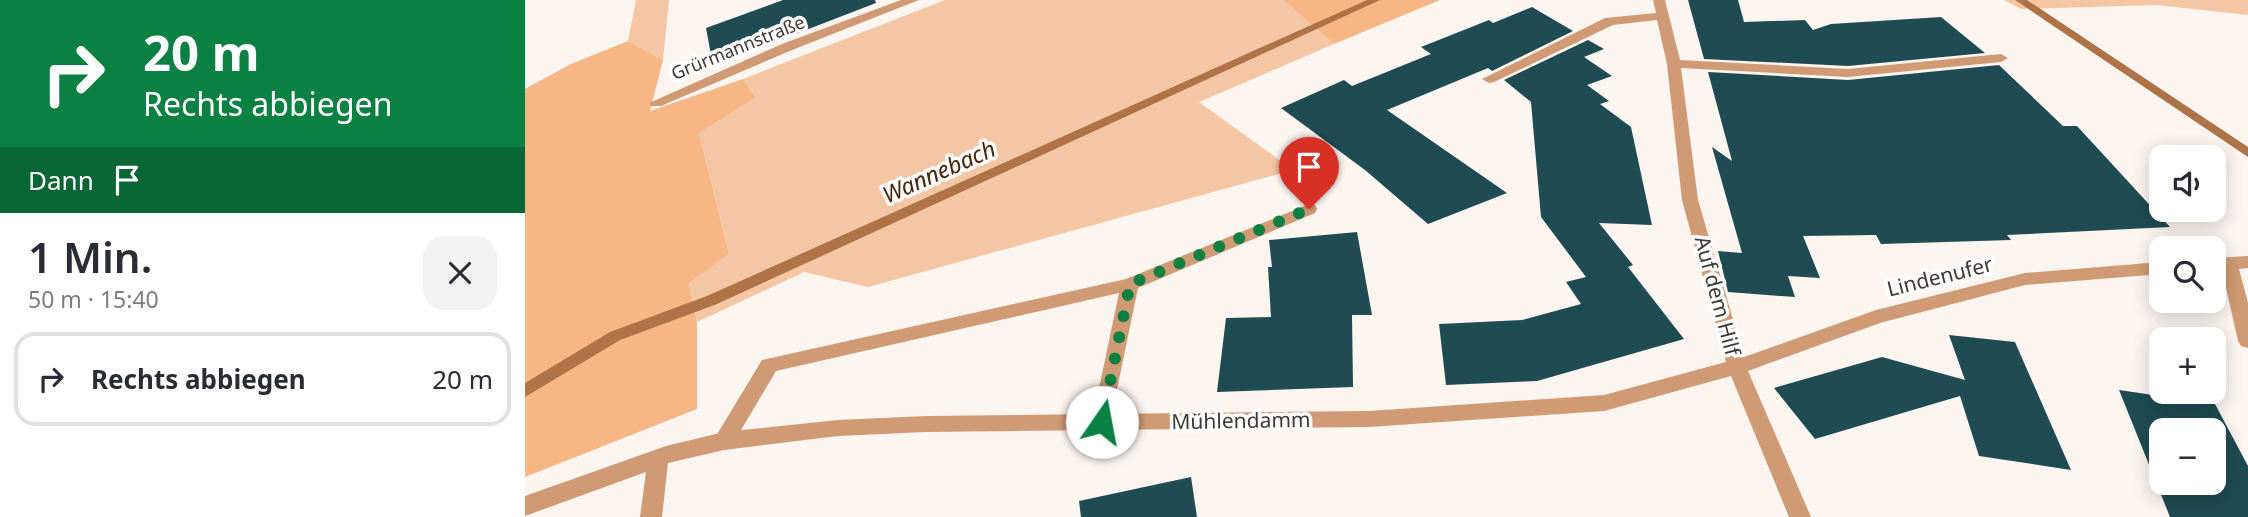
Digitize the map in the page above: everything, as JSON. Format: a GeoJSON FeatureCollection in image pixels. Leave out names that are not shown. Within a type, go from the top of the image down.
{"type":"FeatureCollection","features":[{"type":"Feature","properties":{"kind":"street","name":"Grürmannstraße"},"geometry":{"type":"LineString","coordinates":[[656,103],[787,47],[913,0]]}},
{"type":"Feature","properties":{"kind":"street","name":"Auf dem Hilf"},"geometry":{"type":"LineString","coordinates":[[1489,79],[1610,21],[1661,8],[1674,64],[1690,200],[1720,296],[1737,367],[1800,517]]}},
{"type":"Feature","properties":{"kind":"street"},"geometry":{"type":"LineString","coordinates":[[1674,64],[1848,73],[2001,58]]}},
{"type":"Feature","properties":{"kind":"street"},"geometry":{"type":"LineString","coordinates":[[724,441],[769,365],[1130,284],[1309,209]]}},
{"type":"Feature","properties":{"kind":"street"},"geometry":{"type":"LineString","coordinates":[[2230,263],[2248,341]]}},
{"type":"Feature","properties":{"kind":"street","name":"Lindenufer"},"geometry":{"type":"LineString","coordinates":[[1737,367],[1876,317],[2025,279],[2149,269]]}},
{"type":"Feature","properties":{"kind":"street"},"geometry":{"type":"LineString","coordinates":[[1102,422],[1130,284]]}},
{"type":"Feature","properties":{"kind":"street","name":"Mühlendamm"},"geometry":{"type":"LineString","coordinates":[[525,506],[662,456],[724,441],[838,428],[1369,419],[1604,403],[1737,367]]}},
{"type":"Feature","properties":{"kind":"street"},"geometry":{"type":"LineString","coordinates":[[651,517],[662,456]]}},
{"type":"Feature","properties":{"kind":"shaded area"},"geometry":{"type":"Polygon","coordinates":[[[636,0],[669,0],[663,60],[628,41],[636,0]]]}},
{"type":"Feature","properties":{"kind":"shaded area"},"geometry":{"type":"Polygon","coordinates":[[[945,0],[1283,0],[1334,44],[1199,102],[1293,170],[868,287],[804,272],[697,322],[689,282],[729,254],[699,133],[754,98],[743,79],[945,0]]]}},
{"type":"Feature","properties":{"kind":"shaded area"},"geometry":{"type":"Polygon","coordinates":[[[1283,0],[1440,0],[1334,44],[1283,0]]]}},
{"type":"Feature","properties":{"kind":"shaded area"},"geometry":{"type":"Polygon","coordinates":[[[2004,0],[2248,0],[2248,15],[2157,5],[2021,9],[2004,0]]]}},
{"type":"Feature","properties":{"kind":"shaded area"},"geometry":{"type":"Polygon","coordinates":[[[628,41],[663,60],[650,111],[743,79],[755,98],[699,133],[729,254],[689,283],[697,322],[697,409],[525,477],[525,89],[571,64],[628,41]]]}},
{"type":"Feature","properties":{"kind":"building"},"geometry":{"type":"Polygon","coordinates":[[[783,0],[875,0],[876,3],[713,66],[706,28],[783,0]]]}},
{"type":"Feature","properties":{"kind":"building"},"geometry":{"type":"Polygon","coordinates":[[[1688,0],[1738,0],[1744,22],[1805,20],[1813,30],[1831,24],[1941,17],[1985,53],[1848,66],[1704,59],[1688,0]]]}},
{"type":"Feature","properties":{"kind":"building"},"geometry":{"type":"Polygon","coordinates":[[[1532,7],[1573,31],[1492,71],[1488,68],[1387,110],[1507,193],[1428,224],[1365,170],[1281,108],[1344,80],[1352,86],[1431,54],[1421,47],[1489,20],[1493,23],[1532,7]]]}},
{"type":"Feature","properties":{"kind":"building"},"geometry":{"type":"Polygon","coordinates":[[[1588,40],[1604,49],[1584,57],[1612,76],[1587,85],[1609,101],[1600,104],[1631,127],[1652,225],[1599,223],[1633,265],[1628,267],[1684,339],[1537,381],[1446,385],[1439,324],[1522,320],[1581,304],[1566,282],[1586,277],[1541,217],[1531,102],[1504,80],[1588,40]]]}},
{"type":"Feature","properties":{"kind":"building"},"geometry":{"type":"Polygon","coordinates":[[[1999,65],[2063,126],[2077,126],[2149,204],[2149,222],[2165,222],[2170,227],[2007,235],[2011,240],[1881,244],[1876,235],[1803,236],[1820,278],[1788,276],[1795,297],[1728,292],[1718,251],[1742,253],[1712,147],[1732,161],[1708,72],[1848,80],[1999,65]]]}},
{"type":"Feature","properties":{"kind":"building"},"geometry":{"type":"Polygon","coordinates":[[[1357,232],[1372,315],[1352,315],[1353,387],[1217,392],[1226,318],[1271,317],[1268,267],[1272,267],[1269,240],[1357,232]]]}},
{"type":"Feature","properties":{"kind":"building"},"geometry":{"type":"Polygon","coordinates":[[[1949,335],[2015,342],[2071,470],[1979,456],[1960,396],[1815,439],[1774,388],[1882,357],[1965,380],[1949,335]]]}},
{"type":"Feature","properties":{"kind":"building"},"geometry":{"type":"Polygon","coordinates":[[[2119,390],[2149,394],[2149,404],[2215,404],[2222,418],[2149,418],[2149,465],[2119,390]]]}},
{"type":"Feature","properties":{"kind":"building"},"geometry":{"type":"Polygon","coordinates":[[[2226,425],[2248,466],[2248,517],[2170,517],[2161,495],[2226,495],[2226,425]]]}},
{"type":"Feature","properties":{"kind":"building"},"geometry":{"type":"Polygon","coordinates":[[[1191,477],[1197,517],[1081,517],[1079,501],[1191,477]]]}},
{"type":"Feature","properties":{"kind":"waterway","name":"Wannebach"},"geometry":{"type":"LineString","coordinates":[[525,391],[615,336],[712,300],[1375,0]]}},
{"type":"Feature","properties":{"kind":"waterway"},"geometry":{"type":"LineString","coordinates":[[2020,0],[2248,153]]}},
{"type":"Feature","properties":{"kind":"route"},"geometry":{"type":"LineString","coordinates":[[1102,422],[1130,284],[1309,209]]}}]}
